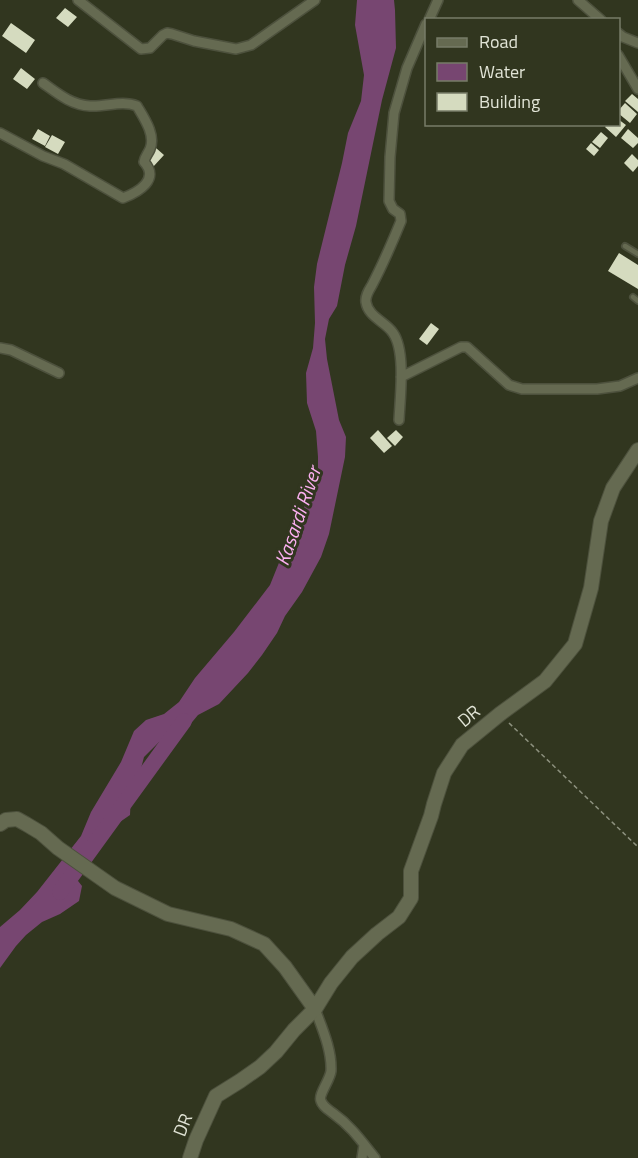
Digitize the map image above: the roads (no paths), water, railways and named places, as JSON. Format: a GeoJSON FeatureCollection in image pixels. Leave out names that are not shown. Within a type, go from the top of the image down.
{"type":"FeatureCollection","features":[{"type":"Feature","properties":{"kind":"main road","name":"DR"},"geometry":{"type":"LineString","coordinates":[[190,1158],[216,1096],[240,1082],[276,1052],[315,1009],[331,983],[352,957],[399,917],[411,898],[411,871],[444,773],[462,745],[545,681],[575,644],[591,588],[601,521],[613,488],[638,450]]}},
{"type":"Feature","properties":{"kind":"main road"},"geometry":{"type":"LineString","coordinates":[[0,824],[6,820],[17,819],[40,832],[58,848],[116,888],[168,914],[231,929],[264,944],[285,967],[315,1009]]}},
{"type":"Feature","properties":{"kind":"street"},"geometry":{"type":"LineString","coordinates":[[78,0],[141,49],[150,48],[167,33],[236,49],[251,45],[315,0]]}},
{"type":"Feature","properties":{"kind":"street"},"geometry":{"type":"LineString","coordinates":[[430,18],[438,0]]}},
{"type":"Feature","properties":{"kind":"street"},"geometry":{"type":"LineString","coordinates":[[578,0],[598,18]]}},
{"type":"Feature","properties":{"kind":"street"},"geometry":{"type":"LineString","coordinates":[[399,420],[401,377],[398,345],[392,330],[375,317],[365,301],[366,294],[383,264],[401,221],[400,214],[393,209],[389,201],[394,113],[407,68],[425,26]]}},
{"type":"Feature","properties":{"kind":"street"},"geometry":{"type":"LineString","coordinates":[[620,35],[638,43]]}},
{"type":"Feature","properties":{"kind":"street"},"geometry":{"type":"LineString","coordinates":[[620,58],[638,89]]}},
{"type":"Feature","properties":{"kind":"street"},"geometry":{"type":"LineString","coordinates":[[0,133],[43,156],[64,164],[123,198],[138,190],[148,180],[150,169],[144,160],[150,150],[152,140],[137,106],[130,104],[89,106],[72,102],[43,83]]}},
{"type":"Feature","properties":{"kind":"street"},"geometry":{"type":"LineString","coordinates":[[401,377],[464,346],[468,347],[509,385],[522,389],[597,389],[620,386],[638,378]]}},
{"type":"Feature","properties":{"kind":"street"},"geometry":{"type":"LineString","coordinates":[[0,348],[11,350],[59,373]]}},
{"type":"Feature","properties":{"kind":"street"},"geometry":{"type":"LineString","coordinates":[[315,1009],[329,1051],[331,1072],[320,1097],[321,1102],[353,1130],[375,1158]]}},
{"type":"Feature","properties":{"kind":"street"},"geometry":{"type":"LineString","coordinates":[[362,1158],[364,1145]]}},
{"type":"Feature","properties":{"kind":"lane"},"geometry":{"type":"LineString","coordinates":[[626,246],[638,254]]}},
{"type":"Feature","properties":{"kind":"lane"},"geometry":{"type":"LineString","coordinates":[[633,297],[638,300]]}},
{"type":"Feature","properties":{"kind":"water"},"geometry":{"type":"Polygon","coordinates":[[[357,0],[394,0],[396,48],[382,100],[337,306],[329,319],[325,339],[339,420],[346,437],[345,457],[329,534],[321,557],[277,633],[248,673],[219,704],[198,715],[183,733],[159,742],[144,757],[131,793],[130,815],[97,834],[86,855],[71,872],[82,886],[79,901],[60,914],[42,922],[26,935],[0,968],[0,927],[37,892],[81,836],[91,812],[121,762],[134,731],[146,720],[164,714],[179,702],[195,678],[270,585],[295,523],[318,482],[316,431],[307,403],[306,373],[313,348],[314,287],[317,264],[348,133],[361,101],[364,75],[355,25],[357,0]]]}},
{"type":"Feature","properties":{"kind":"waterway","name":"Kasardi River"},"geometry":{"type":"LineString","coordinates":[[60,892],[184,721]]}}]}
